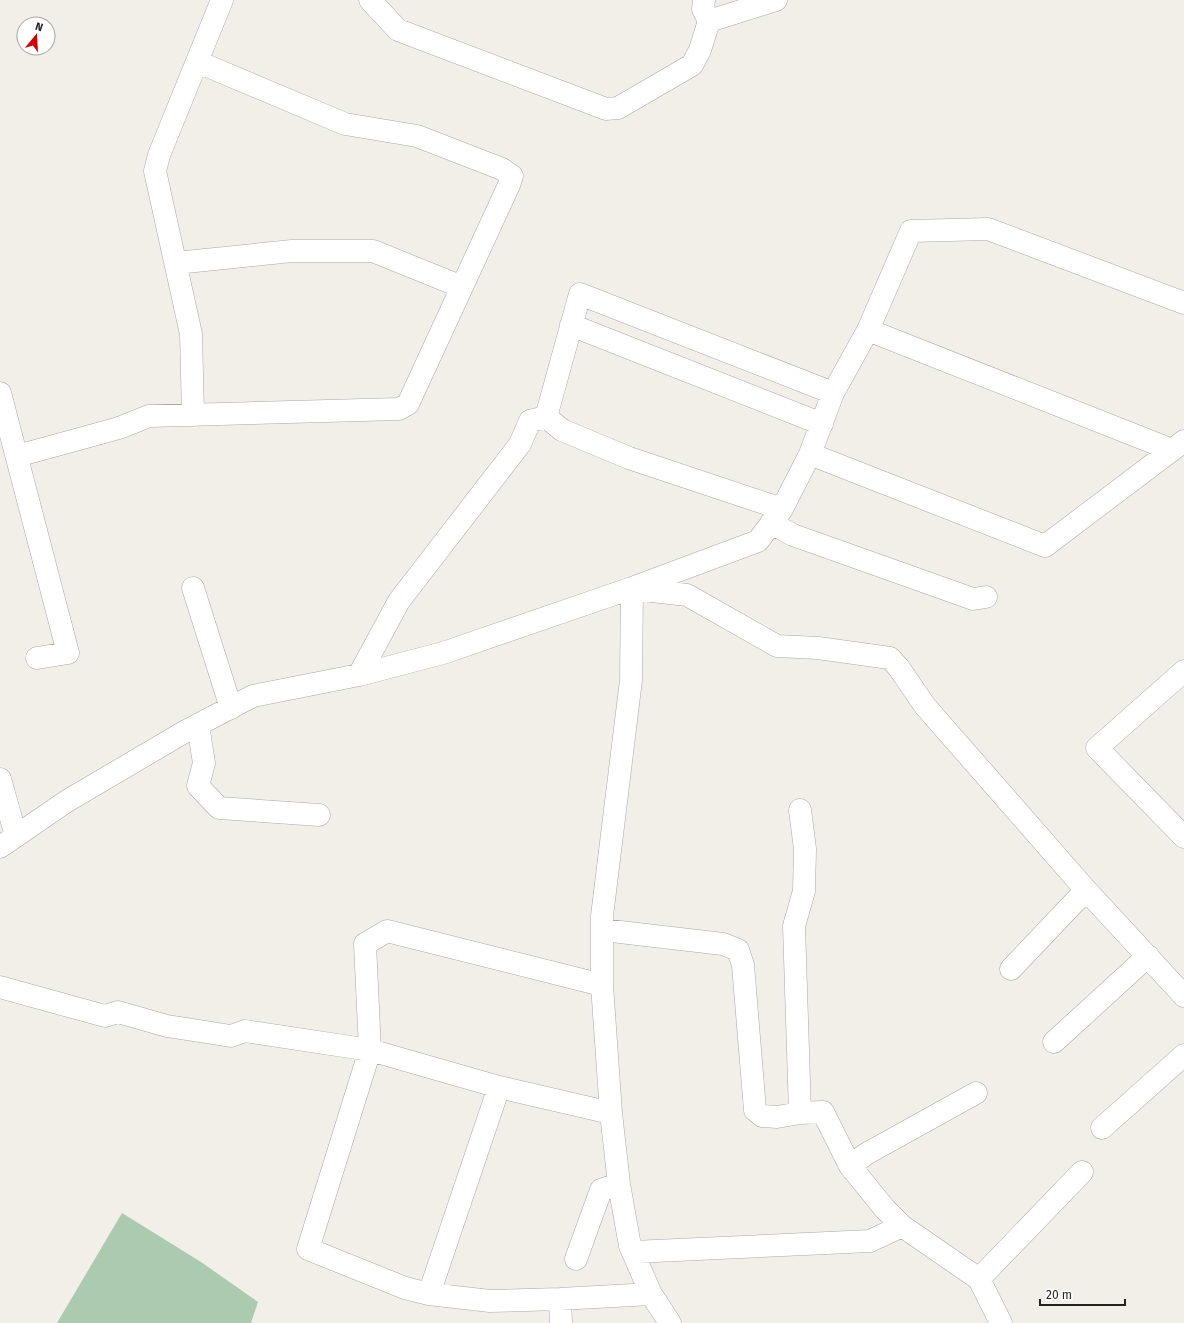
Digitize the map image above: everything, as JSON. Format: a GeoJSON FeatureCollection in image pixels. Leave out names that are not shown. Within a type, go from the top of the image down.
{"type":"FeatureCollection","features":[{"type":"Feature","properties":{"kind":"street"},"geometry":{"type":"LineString","coordinates":[[193,415],[191,334],[155,171],[222,0]]}},
{"type":"Feature","properties":{"kind":"street"},"geometry":{"type":"LineString","coordinates":[[370,0],[398,30],[606,109],[618,108],[692,65],[700,50],[706,10],[776,0]]}},
{"type":"Feature","properties":{"kind":"street"},"geometry":{"type":"LineString","coordinates":[[16,456],[119,428],[149,416],[400,409],[408,404],[512,176],[502,169],[417,136],[345,124],[198,62]]}},
{"type":"Feature","properties":{"kind":"street"},"geometry":{"type":"LineString","coordinates":[[0,779],[8,842],[67,801],[198,725],[254,696],[359,675],[443,653],[632,588],[758,541],[776,516],[810,454],[834,393],[868,330],[911,231],[988,229],[1184,303]]}},
{"type":"Feature","properties":{"kind":"street"},"geometry":{"type":"LineString","coordinates":[[176,263],[292,251],[373,251],[462,287]]}},
{"type":"Feature","properties":{"kind":"street"},"geometry":{"type":"LineString","coordinates":[[546,417],[580,294],[834,393]]}},
{"type":"Feature","properties":{"kind":"street"},"geometry":{"type":"LineString","coordinates":[[571,325],[822,424]]}},
{"type":"Feature","properties":{"kind":"street"},"geometry":{"type":"LineString","coordinates":[[868,330],[1178,446]]}},
{"type":"Feature","properties":{"kind":"street"},"geometry":{"type":"LineString","coordinates":[[0,393],[68,653],[37,658]]}},
{"type":"Feature","properties":{"kind":"street"},"geometry":{"type":"LineString","coordinates":[[546,417],[562,430],[776,516],[793,535],[972,599],[986,597]]}},
{"type":"Feature","properties":{"kind":"street"},"geometry":{"type":"LineString","coordinates":[[359,675],[399,601],[520,444],[530,421],[546,417]]}},
{"type":"Feature","properties":{"kind":"street"},"geometry":{"type":"LineString","coordinates":[[810,454],[1045,546],[1178,446]]}},
{"type":"Feature","properties":{"kind":"street"},"geometry":{"type":"LineString","coordinates":[[193,588],[230,708]]}},
{"type":"Feature","properties":{"kind":"street"},"geometry":{"type":"LineString","coordinates":[[632,588],[687,595],[777,646],[818,648],[890,658],[899,668],[925,706],[1086,890],[1184,996]]}},
{"type":"Feature","properties":{"kind":"street"},"geometry":{"type":"LineString","coordinates":[[632,588],[631,680],[602,916],[602,985],[611,1113],[619,1184],[630,1246],[651,1294],[670,1323]]}},
{"type":"Feature","properties":{"kind":"street"},"geometry":{"type":"LineString","coordinates":[[1184,671],[1096,748],[1184,837]]}},
{"type":"Feature","properties":{"kind":"street"},"geometry":{"type":"LineString","coordinates":[[198,725],[204,762],[198,786],[219,808],[319,815]]}},
{"type":"Feature","properties":{"kind":"street"},"geometry":{"type":"LineString","coordinates":[[800,810],[805,849],[804,891],[794,926],[800,1113]]}},
{"type":"Feature","properties":{"kind":"street"},"geometry":{"type":"LineString","coordinates":[[1011,969],[1086,890]]}},
{"type":"Feature","properties":{"kind":"street"},"geometry":{"type":"LineString","coordinates":[[603,930],[723,944],[738,950],[743,965],[755,1110],[762,1116],[777,1117],[800,1113],[822,1112],[850,1166],[885,1209],[902,1226],[979,1279],[1001,1323]]}},
{"type":"Feature","properties":{"kind":"street"},"geometry":{"type":"LineString","coordinates":[[602,985],[387,931],[365,944],[370,1050],[308,1249],[404,1288],[429,1294],[490,1301],[651,1294]]}},
{"type":"Feature","properties":{"kind":"street"},"geometry":{"type":"LineString","coordinates":[[1054,1042],[1148,956]]}},
{"type":"Feature","properties":{"kind":"street"},"geometry":{"type":"LineString","coordinates":[[0,987],[105,1016],[118,1012],[167,1026],[231,1036],[245,1031],[370,1050],[499,1087],[611,1113]]}},
{"type":"Feature","properties":{"kind":"street"},"geometry":{"type":"LineString","coordinates":[[1102,1128],[1184,1055]]}},
{"type":"Feature","properties":{"kind":"street"},"geometry":{"type":"LineString","coordinates":[[429,1294],[499,1087]]}},
{"type":"Feature","properties":{"kind":"street"},"geometry":{"type":"LineString","coordinates":[[850,1166],[866,1154],[976,1092]]}},
{"type":"Feature","properties":{"kind":"street"},"geometry":{"type":"LineString","coordinates":[[979,1279],[1082,1172]]}},
{"type":"Feature","properties":{"kind":"street"},"geometry":{"type":"LineString","coordinates":[[576,1259],[600,1190],[619,1184]]}},
{"type":"Feature","properties":{"kind":"street"},"geometry":{"type":"LineString","coordinates":[[633,1252],[870,1241],[902,1226]]}},
{"type":"Feature","properties":{"kind":"street"},"geometry":{"type":"LineString","coordinates":[[560,1299],[561,1323]]}},
{"type":"Feature","properties":{"kind":"green space"},"geometry":{"type":"Polygon","coordinates":[[[122,1213],[201,1262],[258,1302],[251,1323],[57,1323],[122,1213]]]}}]}
